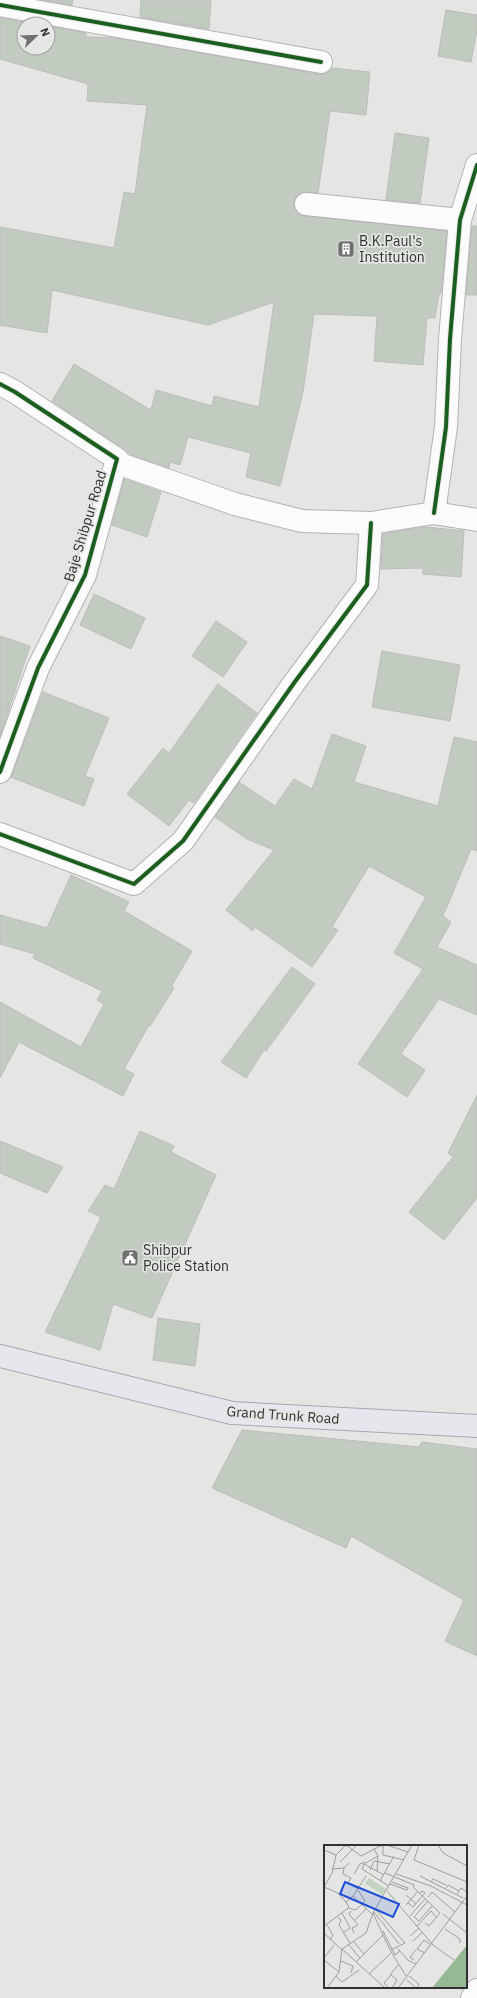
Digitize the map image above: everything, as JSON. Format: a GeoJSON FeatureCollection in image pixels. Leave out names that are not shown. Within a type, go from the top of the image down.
{"type":"FeatureCollection","features":[{"type":"Feature","properties":{"kind":"main road","name":"Grand Trunk Road"},"geometry":{"type":"LineString","coordinates":[[0,1356],[232,1413],[477,1426]]}},
{"type":"Feature","properties":{"kind":"street"},"geometry":{"type":"LineString","coordinates":[[0,5],[321,62]]}},
{"type":"Feature","properties":{"kind":"street"},"geometry":{"type":"LineString","coordinates":[[434,514],[446,427],[450,339],[460,220],[477,165]]}},
{"type":"Feature","properties":{"kind":"street"},"geometry":{"type":"LineString","coordinates":[[306,204],[460,220]]}},
{"type":"Feature","properties":{"kind":"street","name":"Baje Shibpur Road"},"geometry":{"type":"LineString","coordinates":[[0,384],[16,392],[117,459],[85,575],[38,668],[0,772]]}},
{"type":"Feature","properties":{"kind":"street"},"geometry":{"type":"LineString","coordinates":[[117,463],[235,504],[302,521],[371,523],[434,514],[477,520]]}},
{"type":"Feature","properties":{"kind":"street"},"geometry":{"type":"LineString","coordinates":[[0,834],[134,884],[183,841],[294,683],[367,585],[371,523]]}},
{"type":"Feature","properties":{"kind":"street"},"geometry":{"type":"LineString","coordinates":[[472,1998],[477,1990]]}},
{"type":"Feature","properties":{"kind":"building"},"geometry":{"type":"Polygon","coordinates":[[[43,0],[73,0],[72,5],[43,0]]]}},
{"type":"Feature","properties":{"kind":"building"},"geometry":{"type":"Polygon","coordinates":[[[141,0],[211,0],[209,29],[140,17],[141,0]]]}},
{"type":"Feature","properties":{"kind":"building"},"geometry":{"type":"Polygon","coordinates":[[[446,10],[477,15],[477,30],[471,62],[438,56],[446,10]]]}},
{"type":"Feature","properties":{"kind":"building"},"geometry":{"type":"Polygon","coordinates":[[[0,18],[16,21],[16,56],[56,56],[56,27],[86,33],[86,37],[117,38],[319,74],[326,74],[331,68],[370,72],[366,115],[330,111],[318,193],[301,193],[296,197],[294,209],[298,214],[305,216],[447,231],[441,293],[439,293],[435,318],[427,318],[423,365],[374,361],[377,316],[314,314],[303,392],[280,486],[246,477],[251,453],[188,437],[180,465],[170,462],[169,468],[132,455],[52,401],[74,364],[151,410],[156,390],[212,406],[214,396],[259,407],[274,302],[208,325],[52,290],[47,333],[0,325],[0,227],[114,248],[124,192],[135,194],[147,105],[87,101],[88,84],[0,59],[0,18]]]}},
{"type":"Feature","properties":{"kind":"building"},"geometry":{"type":"Polygon","coordinates":[[[395,133],[429,138],[420,203],[386,200],[395,133]]]}},
{"type":"Feature","properties":{"kind":"building"},"geometry":{"type":"Polygon","coordinates":[[[472,226],[477,226],[477,295],[466,295],[472,226]]]}},
{"type":"Feature","properties":{"kind":"building"},"geometry":{"type":"Polygon","coordinates":[[[124,479],[161,492],[147,537],[112,525],[124,479]]]}},
{"type":"Feature","properties":{"kind":"building"},"geometry":{"type":"Polygon","coordinates":[[[426,527],[464,531],[461,577],[423,574],[423,568],[381,569],[383,534],[426,527]]]}},
{"type":"Feature","properties":{"kind":"building"},"geometry":{"type":"Polygon","coordinates":[[[94,594],[145,618],[131,649],[80,625],[94,594]]]}},
{"type":"Feature","properties":{"kind":"building"},"geometry":{"type":"Polygon","coordinates":[[[216,621],[247,642],[223,677],[192,656],[216,621]]]}},
{"type":"Feature","properties":{"kind":"building"},"geometry":{"type":"Polygon","coordinates":[[[0,636],[30,646],[0,736],[0,636]]]}},
{"type":"Feature","properties":{"kind":"building"},"geometry":{"type":"Polygon","coordinates":[[[382,651],[460,665],[450,721],[372,707],[382,651]]]}},
{"type":"Feature","properties":{"kind":"building"},"geometry":{"type":"Polygon","coordinates":[[[218,684],[257,713],[194,803],[189,800],[169,826],[127,794],[163,748],[169,753],[218,684]]]}},
{"type":"Feature","properties":{"kind":"building"},"geometry":{"type":"Polygon","coordinates":[[[43,692],[109,718],[85,776],[94,779],[84,806],[11,777],[43,692]]]}},
{"type":"Feature","properties":{"kind":"building"},"geometry":{"type":"Polygon","coordinates":[[[332,734],[366,746],[354,782],[438,806],[454,737],[477,742],[477,851],[471,849],[443,916],[451,922],[437,947],[477,965],[477,1015],[439,999],[401,1054],[425,1070],[407,1097],[358,1064],[423,969],[394,953],[426,897],[369,866],[332,927],[338,930],[312,967],[255,927],[253,931],[226,910],[274,850],[247,839],[215,817],[239,782],[275,806],[294,779],[312,789],[332,734]]]}},
{"type":"Feature","properties":{"kind":"building"},"geometry":{"type":"Polygon","coordinates":[[[71,875],[129,902],[124,911],[192,951],[171,987],[174,988],[150,1026],[149,1025],[124,1069],[134,1074],[123,1096],[19,1042],[0,1078],[0,1002],[81,1047],[104,1004],[97,1000],[102,991],[33,958],[35,954],[0,944],[0,915],[47,928],[71,875]]]}},
{"type":"Feature","properties":{"kind":"building"},"geometry":{"type":"Polygon","coordinates":[[[292,967],[315,984],[266,1051],[264,1050],[246,1078],[221,1062],[292,967]]]}},
{"type":"Feature","properties":{"kind":"building"},"geometry":{"type":"Polygon","coordinates":[[[477,1095],[477,1198],[444,1240],[409,1212],[453,1157],[448,1153],[477,1095]]]}},
{"type":"Feature","properties":{"kind":"building","name":"Shibpur Police Station"},"geometry":{"type":"Polygon","coordinates":[[[140,1131],[174,1146],[171,1152],[216,1175],[152,1318],[113,1304],[100,1350],[45,1332],[101,1217],[88,1211],[105,1185],[114,1189],[140,1131]]]}},
{"type":"Feature","properties":{"kind":"building"},"geometry":{"type":"Polygon","coordinates":[[[0,1141],[63,1167],[47,1193],[0,1173],[0,1141]]]}},
{"type":"Feature","properties":{"kind":"building"},"geometry":{"type":"Polygon","coordinates":[[[158,1318],[200,1324],[195,1366],[153,1360],[158,1318]]]}},
{"type":"Feature","properties":{"kind":"building"},"geometry":{"type":"Polygon","coordinates":[[[242,1430],[419,1447],[422,1442],[477,1449],[477,1656],[445,1641],[464,1600],[351,1536],[346,1548],[212,1488],[242,1430]]]}},
{"type":"Feature","properties":{"kind":"cycle path"},"geometry":{"type":"LineString","coordinates":[[0,5],[321,62]]}},
{"type":"Feature","properties":{"kind":"cycle path"},"geometry":{"type":"LineString","coordinates":[[434,513],[446,427],[450,339],[460,220],[477,165]]}},
{"type":"Feature","properties":{"kind":"cycle path"},"geometry":{"type":"LineString","coordinates":[[0,384],[15,392],[117,459],[85,575],[38,668],[0,772]]}},
{"type":"Feature","properties":{"kind":"cycle path"},"geometry":{"type":"LineString","coordinates":[[0,834],[134,884],[183,841],[294,683],[367,585],[371,523]]}},
{"type":"Feature","properties":{"kind":"place","name":"B.K.Paul's Institution"},"geometry":{"type":"Point","coordinates":[346,249]}},
{"type":"Feature","properties":{"kind":"place","name":"Shibpur Police Station"},"geometry":{"type":"Point","coordinates":[130,1258]}}]}
